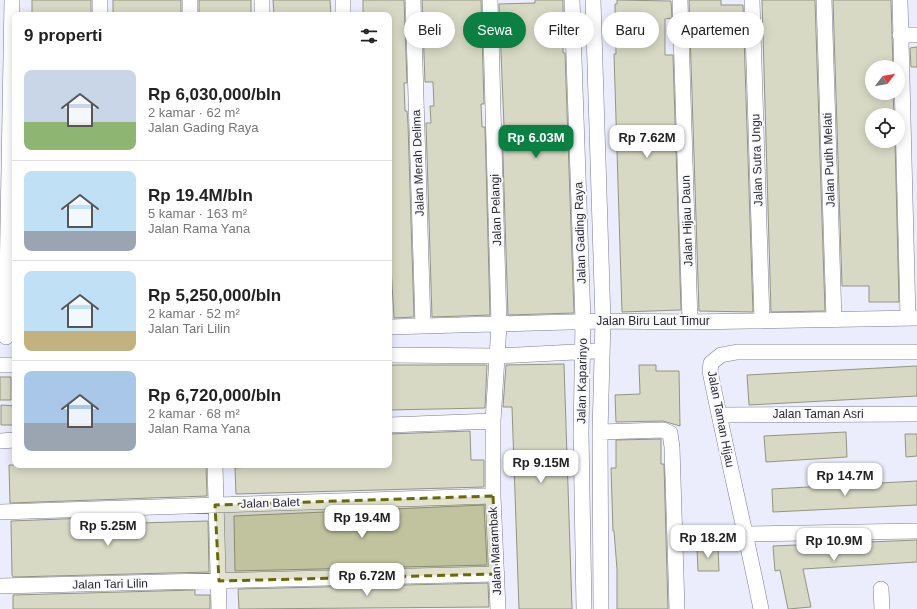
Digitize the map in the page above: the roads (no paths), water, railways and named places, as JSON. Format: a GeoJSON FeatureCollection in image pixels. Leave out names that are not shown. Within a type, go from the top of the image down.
{"type":"FeatureCollection","features":[{"type":"Feature","properties":{"kind":"street"},"geometry":{"type":"LineString","coordinates":[[7,336],[12,0]]}},
{"type":"Feature","properties":{"kind":"street"},"geometry":{"type":"LineString","coordinates":[[100,0],[100,12]]}},
{"type":"Feature","properties":{"kind":"street"},"geometry":{"type":"LineString","coordinates":[[190,0],[190,12]]}},
{"type":"Feature","properties":{"kind":"street"},"geometry":{"type":"LineString","coordinates":[[262,0],[262,12]]}},
{"type":"Feature","properties":{"kind":"street"},"geometry":{"type":"LineString","coordinates":[[343,0],[343,12]]}},
{"type":"Feature","properties":{"kind":"street","name":"Jalan Merah Delima"},"geometry":{"type":"LineString","coordinates":[[413,0],[422,326]]}},
{"type":"Feature","properties":{"kind":"street","name":"Jalan Pelangi"},"geometry":{"type":"LineString","coordinates":[[490,0],[499,328]]}},
{"type":"Feature","properties":{"kind":"street","name":"Jalan Gading Raya"},"geometry":{"type":"LineString","coordinates":[[572,0],[583,324]]}},
{"type":"Feature","properties":{"kind":"street","name":"Jalan Gading Raya"},"geometry":{"type":"LineString","coordinates":[[593,0],[603,303],[600,432],[601,609]]}},
{"type":"Feature","properties":{"kind":"street","name":"Jalan Hijau Daun"},"geometry":{"type":"LineString","coordinates":[[680,0],[690,322]]}},
{"type":"Feature","properties":{"kind":"street","name":"Jalan Sutra Ungu"},"geometry":{"type":"LineString","coordinates":[[752,0],[762,320]]}},
{"type":"Feature","properties":{"kind":"street","name":"Jalan Putih Melati"},"geometry":{"type":"LineString","coordinates":[[824,0],[834,320]]}},
{"type":"Feature","properties":{"kind":"street"},"geometry":{"type":"LineString","coordinates":[[900,0],[900,35],[913,318]]}},
{"type":"Feature","properties":{"kind":"street"},"geometry":{"type":"LineString","coordinates":[[900,35],[917,35]]}},
{"type":"Feature","properties":{"kind":"street"},"geometry":{"type":"LineString","coordinates":[[583,303],[603,303]]}},
{"type":"Feature","properties":{"kind":"street","name":"Jalan Biru Laut Timur"},"geometry":{"type":"LineString","coordinates":[[392,327],[422,326],[499,328],[603,323],[913,318]]}},
{"type":"Feature","properties":{"kind":"street","name":"Jalan Kaparinyo"},"geometry":{"type":"LineString","coordinates":[[583,324],[581,432],[584,609]]}},
{"type":"Feature","properties":{"kind":"street","name":"Jalan Marambak"},"geometry":{"type":"LineString","coordinates":[[498,609],[493,496],[493,422],[496,353],[499,328]]}},
{"type":"Feature","properties":{"kind":"street"},"geometry":{"type":"LineString","coordinates":[[392,355],[496,353],[583,349],[603,352]]}},
{"type":"Feature","properties":{"kind":"street","name":"Jalan Taman Hijau"},"geometry":{"type":"LineString","coordinates":[[761,609],[710,371],[711,363],[721,355],[737,352],[917,352]]}},
{"type":"Feature","properties":{"kind":"street"},"geometry":{"type":"LineString","coordinates":[[0,365],[12,365]]}},
{"type":"Feature","properties":{"kind":"street","name":"Jalan Taman Asri"},"geometry":{"type":"LineString","coordinates":[[719,414],[917,414]]}},
{"type":"Feature","properties":{"kind":"street"},"geometry":{"type":"LineString","coordinates":[[392,425],[493,422]]}},
{"type":"Feature","properties":{"kind":"street"},"geometry":{"type":"LineString","coordinates":[[600,432],[663,430],[670,433],[677,609]]}},
{"type":"Feature","properties":{"kind":"street"},"geometry":{"type":"LineString","coordinates":[[0,440],[12,440]]}},
{"type":"Feature","properties":{"kind":"street"},"geometry":{"type":"LineString","coordinates":[[215,468],[219,609]]}},
{"type":"Feature","properties":{"kind":"street","name":"Jalan Balet"},"geometry":{"type":"LineString","coordinates":[[0,512],[493,496]]}},
{"type":"Feature","properties":{"kind":"street"},"geometry":{"type":"LineString","coordinates":[[746,534],[917,531]]}},
{"type":"Feature","properties":{"kind":"street","name":"Jalan Tari Lilin"},"geometry":{"type":"LineString","coordinates":[[0,586],[497,574]]}},
{"type":"Feature","properties":{"kind":"street"},"geometry":{"type":"LineString","coordinates":[[881,589],[882,609]]}}]}
